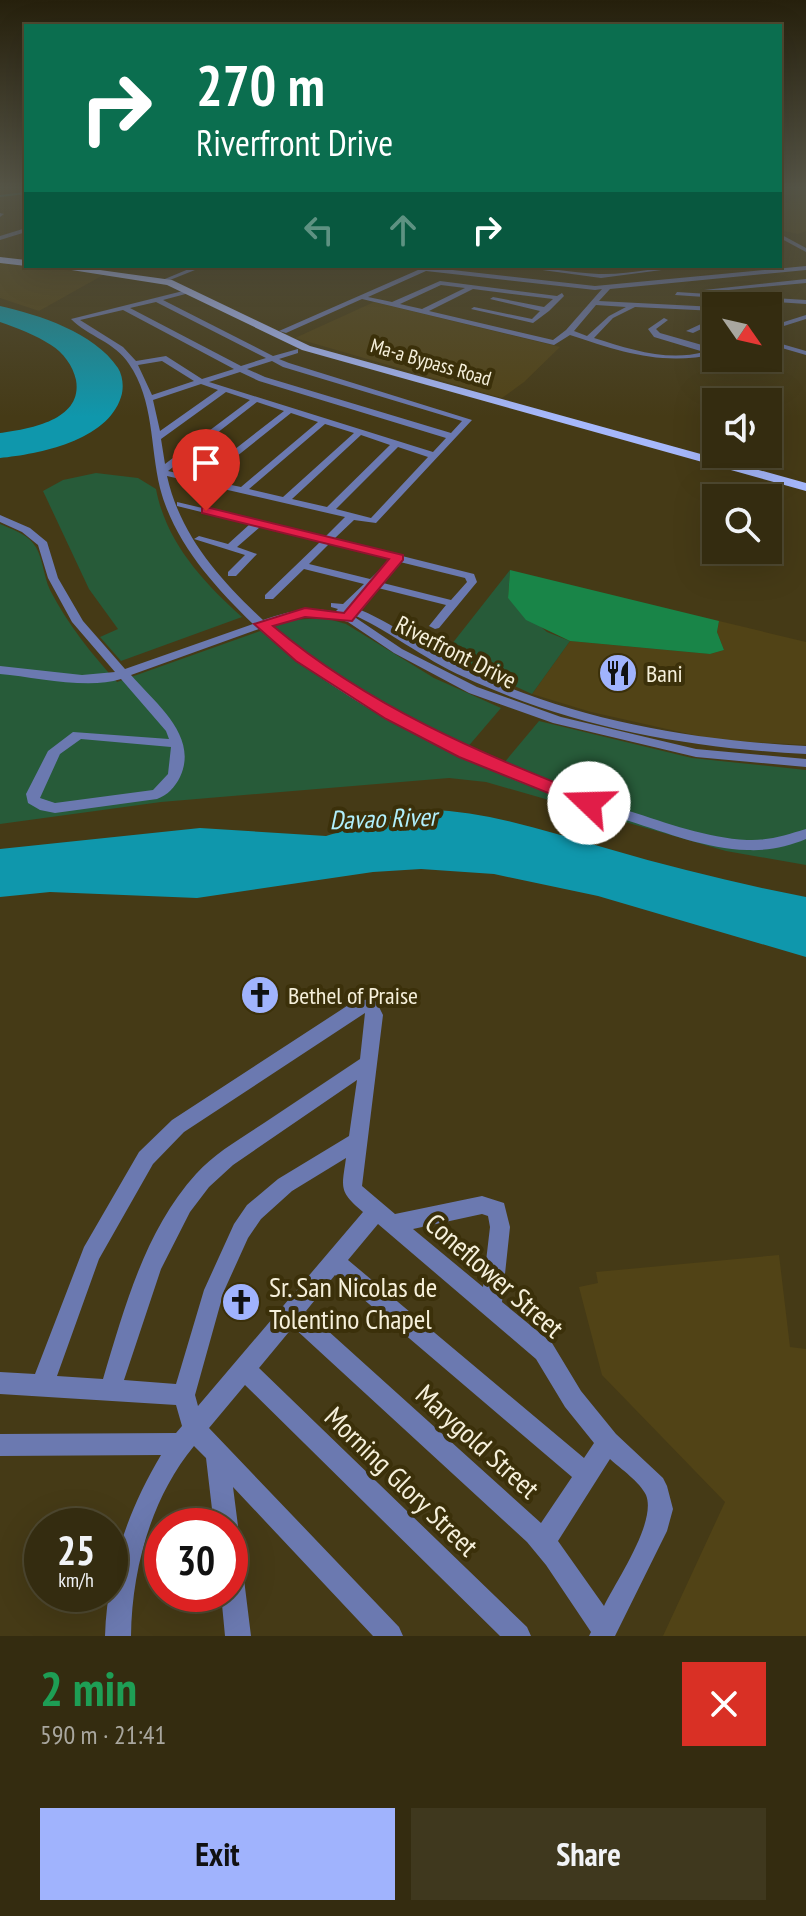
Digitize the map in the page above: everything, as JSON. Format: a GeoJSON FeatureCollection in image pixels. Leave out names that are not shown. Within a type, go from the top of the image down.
{"type":"FeatureCollection","features":[{"type":"Feature","properties":{"kind":"main road","name":"Ma-a Bypass Road"},"geometry":{"type":"LineString","coordinates":[[69,268],[163,281],[189,290],[306,348],[806,487]]}},
{"type":"Feature","properties":{"kind":"street"},"geometry":{"type":"LineString","coordinates":[[95,271],[102,268]]}},
{"type":"Feature","properties":{"kind":"street"},"geometry":{"type":"LineString","coordinates":[[176,270],[193,268]]}},
{"type":"Feature","properties":{"kind":"street"},"geometry":{"type":"LineString","coordinates":[[163,281],[198,268]]}},
{"type":"Feature","properties":{"kind":"street"},"geometry":{"type":"LineString","coordinates":[[417,268],[571,287],[607,288],[806,268]]}},
{"type":"Feature","properties":{"kind":"street"},"geometry":{"type":"LineString","coordinates":[[463,274],[470,268]]}},
{"type":"Feature","properties":{"kind":"street"},"geometry":{"type":"LineString","coordinates":[[533,268],[601,276],[671,268]]}},
{"type":"Feature","properties":{"kind":"street"},"geometry":{"type":"LineString","coordinates":[[731,268],[741,274]]}},
{"type":"Feature","properties":{"kind":"street"},"geometry":{"type":"LineString","coordinates":[[283,331],[425,269]]}},
{"type":"Feature","properties":{"kind":"street"},"geometry":{"type":"LineString","coordinates":[[795,281],[803,309]]}},
{"type":"Feature","properties":{"kind":"street"},"geometry":{"type":"LineString","coordinates":[[702,296],[677,294],[806,281]]}},
{"type":"Feature","properties":{"kind":"street"},"geometry":{"type":"LineString","coordinates":[[392,305],[437,283],[559,298]]}},
{"type":"Feature","properties":{"kind":"street"},"geometry":{"type":"LineString","coordinates":[[774,283],[778,292]]}},
{"type":"Feature","properties":{"kind":"street"},"geometry":{"type":"LineString","coordinates":[[422,312],[472,287]]}},
{"type":"Feature","properties":{"kind":"street"},"geometry":{"type":"LineString","coordinates":[[474,309],[531,321],[571,287]]}},
{"type":"Feature","properties":{"kind":"street"},"geometry":{"type":"LineString","coordinates":[[361,297],[550,343],[558,342],[569,332],[607,288]]}},
{"type":"Feature","properties":{"kind":"street"},"geometry":{"type":"LineString","coordinates":[[189,290],[75,319],[112,340],[134,364],[148,399],[169,502],[185,536],[222,585],[258,621],[302,658],[372,705],[465,753],[560,792],[683,832],[741,845],[781,843],[806,834]]}},
{"type":"Feature","properties":{"kind":"street"},"geometry":{"type":"LineString","coordinates":[[453,320],[508,292]]}},
{"type":"Feature","properties":{"kind":"street"},"geometry":{"type":"LineString","coordinates":[[156,299],[272,359],[468,420],[373,521],[162,472]]}},
{"type":"Feature","properties":{"kind":"street"},"geometry":{"type":"LineString","coordinates":[[493,299],[547,310]]}},
{"type":"Feature","properties":{"kind":"street"},"geometry":{"type":"LineString","coordinates":[[782,301],[803,309]]}},
{"type":"Feature","properties":{"kind":"street"},"geometry":{"type":"LineString","coordinates":[[595,303],[702,308]]}},
{"type":"Feature","properties":{"kind":"street"},"geometry":{"type":"LineString","coordinates":[[589,338],[611,317],[632,306]]}},
{"type":"Feature","properties":{"kind":"street"},"geometry":{"type":"LineString","coordinates":[[123,307],[240,369],[270,381],[453,437]]}},
{"type":"Feature","properties":{"kind":"street"},"geometry":{"type":"LineString","coordinates":[[782,323],[803,309]]}},
{"type":"Feature","properties":{"kind":"street"},"geometry":{"type":"LineString","coordinates":[[664,320],[652,329],[657,335],[702,348]]}},
{"type":"Feature","properties":{"kind":"street"},"geometry":{"type":"LineString","coordinates":[[690,331],[702,325]]}},
{"type":"Feature","properties":{"kind":"street"},"geometry":{"type":"LineString","coordinates":[[569,332],[644,355],[679,359],[702,355]]}},
{"type":"Feature","properties":{"kind":"street"},"geometry":{"type":"LineString","coordinates":[[792,348],[806,342]]}},
{"type":"Feature","properties":{"kind":"street"},"geometry":{"type":"LineString","coordinates":[[782,346],[806,353]]}},
{"type":"Feature","properties":{"kind":"street"},"geometry":{"type":"LineString","coordinates":[[148,399],[295,351]]}},
{"type":"Feature","properties":{"kind":"street"},"geometry":{"type":"LineString","coordinates":[[134,364],[163,358],[201,382],[435,456]]}},
{"type":"Feature","properties":{"kind":"street"},"geometry":{"type":"LineString","coordinates":[[679,359],[682,369]]}},
{"type":"Feature","properties":{"kind":"street"},"geometry":{"type":"LineString","coordinates":[[156,438],[225,389]]}},
{"type":"Feature","properties":{"kind":"street"},"geometry":{"type":"LineString","coordinates":[[162,472],[256,399]]}},
{"type":"Feature","properties":{"kind":"street"},"geometry":{"type":"LineString","coordinates":[[200,481],[290,410]]}},
{"type":"Feature","properties":{"kind":"street"},"geometry":{"type":"LineString","coordinates":[[242,491],[324,421]]}},
{"type":"Feature","properties":{"kind":"street"},"geometry":{"type":"LineString","coordinates":[[284,501],[360,432]]}},
{"type":"Feature","properties":{"kind":"street"},"geometry":{"type":"LineString","coordinates":[[328,512],[396,444]]}},
{"type":"Feature","properties":{"kind":"street"},"geometry":{"type":"LineString","coordinates":[[180,504],[470,576],[472,582],[435,626]]}},
{"type":"Feature","properties":{"kind":"street"},"geometry":{"type":"LineString","coordinates":[[269,597],[351,517]]}},
{"type":"Feature","properties":{"kind":"street"},"geometry":{"type":"LineString","coordinates":[[0,518],[26,530],[43,544],[53,578],[88,636],[172,730],[179,744],[175,770],[167,788],[157,794],[55,808],[38,805],[33,800],[33,794],[55,751],[78,735],[179,744]]}},
{"type":"Feature","properties":{"kind":"street"},"geometry":{"type":"LineString","coordinates":[[231,547],[258,523]]}},
{"type":"Feature","properties":{"kind":"street"},"geometry":{"type":"LineString","coordinates":[[199,539],[252,554],[232,574]]}},
{"type":"Feature","properties":{"kind":"street"},"geometry":{"type":"LineString","coordinates":[[0,670],[82,679],[118,672],[258,621],[305,613],[346,613],[398,558]]}},
{"type":"Feature","properties":{"kind":"street"},"geometry":{"type":"LineString","coordinates":[[302,565],[372,586],[454,604]]}},
{"type":"Feature","properties":{"kind":"street","name":"Riverfront Drive"},"geometry":{"type":"LineString","coordinates":[[346,613],[398,651],[473,690],[557,720],[668,742],[724,757],[806,763]]}},
{"type":"Feature","properties":{"kind":"street"},"geometry":{"type":"LineString","coordinates":[[0,661],[118,672]]}},
{"type":"Feature","properties":{"kind":"street","name":"Riverfront Drive"},"geometry":{"type":"LineString","coordinates":[[668,742],[806,750]]}},
{"type":"Feature","properties":{"kind":"street"},"geometry":{"type":"LineString","coordinates":[[42,1386],[91,1254],[146,1158],[170,1132],[212,1103],[359,1007],[372,1007],[375,1015],[358,1141],[285,1185],[254,1212],[241,1231],[214,1290],[184,1395],[188,1437]]}},
{"type":"Feature","properties":{"kind":"street"},"geometry":{"type":"LineString","coordinates":[[110,1390],[146,1280],[194,1189],[226,1159],[368,1063]]}},
{"type":"Feature","properties":{"kind":"street","name":"Coneflower Street"},"geometry":{"type":"LineString","coordinates":[[358,1141],[352,1186],[359,1197],[544,1351],[566,1389],[608,1442],[645,1474],[660,1497],[661,1509],[655,1531],[603,1633]]}},
{"type":"Feature","properties":{"kind":"street"},"geometry":{"type":"LineString","coordinates":[[118,1636],[120,1581],[154,1490],[188,1437],[334,1261],[385,1218],[473,1206],[490,1207],[497,1210],[500,1227],[491,1305]]}},
{"type":"Feature","properties":{"kind":"street"},"geometry":{"type":"LineString","coordinates":[[334,1261],[586,1474]]}},
{"type":"Feature","properties":{"kind":"street","name":"Marygold Street"},"geometry":{"type":"LineString","coordinates":[[292,1312],[543,1542],[603,1633]]}},
{"type":"Feature","properties":{"kind":"street","name":"Morning Glory Street"},"geometry":{"type":"LineString","coordinates":[[244,1369],[518,1636]]}},
{"type":"Feature","properties":{"kind":"street"},"geometry":{"type":"LineString","coordinates":[[0,1383],[184,1395]]}},
{"type":"Feature","properties":{"kind":"street"},"geometry":{"type":"LineString","coordinates":[[0,1445],[188,1437],[217,1454],[390,1636]]}},
{"type":"Feature","properties":{"kind":"street"},"geometry":{"type":"LineString","coordinates":[[543,1542],[608,1442]]}},
{"type":"Feature","properties":{"kind":"street"},"geometry":{"type":"LineString","coordinates":[[217,1454],[224,1508]]}},
{"type":"Feature","properties":{"kind":"street"},"geometry":{"type":"LineString","coordinates":[[235,1612],[238,1636]]}},
{"type":"Feature","properties":{"kind":"shaded area"},"geometry":{"type":"Polygon","coordinates":[[[0,264],[105,274],[39,311],[0,298],[0,264]]]}},
{"type":"Feature","properties":{"kind":"shaded area"},"geometry":{"type":"Polygon","coordinates":[[[374,302],[560,347],[524,382],[502,398],[295,338],[374,302]]]}},
{"type":"Feature","properties":{"kind":"shaded area"},"geometry":{"type":"Polygon","coordinates":[[[719,621],[806,642],[806,745],[716,740],[591,712],[532,694],[570,641],[710,654],[724,650],[717,632],[719,621]]]}},
{"type":"Feature","properties":{"kind":"shaded area"},"geometry":{"type":"Polygon","coordinates":[[[779,1255],[790,1347],[806,1349],[806,1636],[663,1636],[725,1502],[602,1375],[579,1287],[598,1283],[596,1272],[779,1255]]]}},
{"type":"Feature","properties":{"kind":"green space"},"geometry":{"type":"Polygon","coordinates":[[[96,473],[138,478],[156,489],[177,544],[200,575],[242,617],[121,661],[100,637],[118,629],[89,589],[43,491],[63,480],[96,473]]]}},
{"type":"Feature","properties":{"kind":"green space"},"geometry":{"type":"Polygon","coordinates":[[[0,524],[33,543],[57,603],[80,638],[117,682],[291,620],[325,618],[346,624],[434,678],[501,708],[466,749],[503,764],[539,721],[692,758],[806,770],[806,865],[726,851],[486,782],[449,778],[161,802],[0,824],[0,524]]]}},
{"type":"Feature","properties":{"kind":"green space"},"geometry":{"type":"Polygon","coordinates":[[[510,570],[508,598],[547,632],[570,641],[532,694],[444,654],[510,570]]]}},
{"type":"Feature","properties":{"kind":"green space"},"geometry":{"type":"Polygon","coordinates":[[[510,570],[719,621],[717,632],[724,650],[710,654],[570,641],[526,620],[508,598],[510,570]]]}},
{"type":"Feature","properties":{"kind":"water"},"geometry":{"type":"Polygon","coordinates":[[[0,306],[65,327],[108,355],[120,371],[122,390],[113,412],[102,425],[87,435],[52,449],[0,458],[0,433],[39,425],[63,413],[76,394],[76,380],[70,365],[55,348],[0,322],[0,306]]]}},
{"type":"Feature","properties":{"kind":"water"},"geometry":{"type":"Polygon","coordinates":[[[429,810],[497,819],[682,869],[806,897],[806,957],[598,896],[494,874],[421,869],[373,872],[197,898],[50,892],[0,897],[0,849],[200,828],[326,836],[404,812],[429,810]]]}},
{"type":"Feature","properties":{"kind":"place","name":"Bani"},"geometry":{"type":"Point","coordinates":[618,673]}},
{"type":"Feature","properties":{"kind":"place","name":"Bethel of Praise"},"geometry":{"type":"Point","coordinates":[260,995]}},
{"type":"Feature","properties":{"kind":"place","name":"Sr. San Nicolas de Tolentino Chapel"},"geometry":{"type":"Point","coordinates":[241,1302]}},
{"type":"Feature","properties":{"kind":"route"},"geometry":{"type":"LineString","coordinates":[[206,511],[398,558],[347,618],[327,613],[305,613],[262,624],[302,658],[392,716],[465,753],[589,803]]}},
{"type":"Feature","properties":{"kind":"water label","name":"Davao River"},"geometry":{"type":"Point","coordinates":[383,818]}}]}
